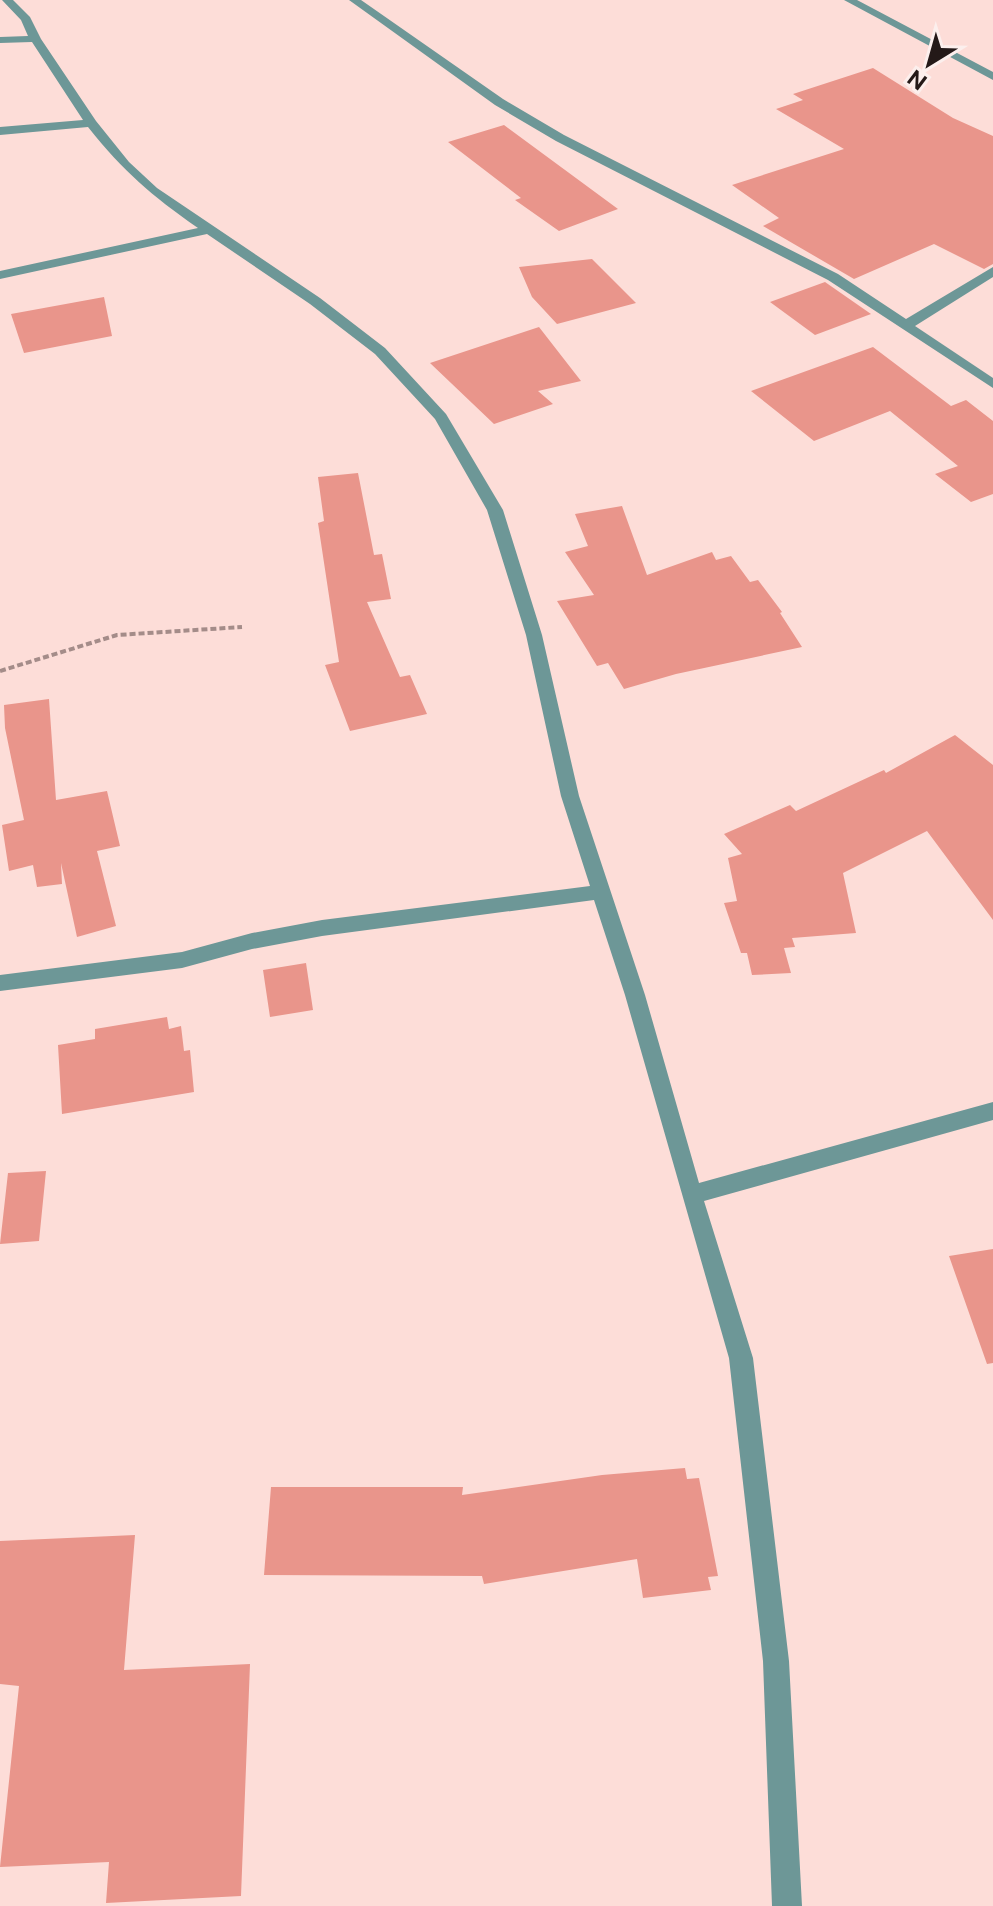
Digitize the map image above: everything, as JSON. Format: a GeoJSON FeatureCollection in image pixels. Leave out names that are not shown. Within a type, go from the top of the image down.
{"type":"FeatureCollection","features":[{"type":"Feature","properties":{"kind":"street"},"geometry":{"type":"LineString","coordinates":[[7,0],[26,19],[35,39],[91,123],[125,165],[153,191],[315,301],[380,351],[441,417],[495,510],[534,635],[570,796],[635,995],[741,1358],[776,1661],[787,1906]]}},
{"type":"Feature","properties":{"kind":"street"},"geometry":{"type":"LineString","coordinates":[[354,0],[511,110],[833,277],[993,384]]}},
{"type":"Feature","properties":{"kind":"street"},"geometry":{"type":"LineString","coordinates":[[849,0],[993,77]]}},
{"type":"Feature","properties":{"kind":"street"},"geometry":{"type":"LineString","coordinates":[[0,40],[35,39]]}},
{"type":"Feature","properties":{"kind":"street"},"geometry":{"type":"LineString","coordinates":[[0,131],[91,123]]}},
{"type":"Feature","properties":{"kind":"street"},"geometry":{"type":"LineString","coordinates":[[0,275],[210,229]]}},
{"type":"Feature","properties":{"kind":"street"},"geometry":{"type":"LineString","coordinates":[[905,326],[993,271]]}},
{"type":"Feature","properties":{"kind":"street"},"geometry":{"type":"LineString","coordinates":[[0,983],[182,960],[252,941],[322,928],[601,892]]}},
{"type":"Feature","properties":{"kind":"street"},"geometry":{"type":"LineString","coordinates":[[691,1195],[993,1111]]}},
{"type":"Feature","properties":{"kind":"path"},"geometry":{"type":"LineString","coordinates":[[0,671],[117,635],[242,627]]}},
{"type":"Feature","properties":{"kind":"building"},"geometry":{"type":"Polygon","coordinates":[[[873,68],[953,118],[993,136],[993,264],[984,269],[934,244],[854,279],[763,226],[779,218],[732,185],[844,149],[776,109],[803,100],[793,94],[873,68]]]}},
{"type":"Feature","properties":{"kind":"building"},"geometry":{"type":"Polygon","coordinates":[[[504,125],[618,209],[559,231],[515,200],[521,198],[448,142],[504,125]]]}},
{"type":"Feature","properties":{"kind":"building"},"geometry":{"type":"Polygon","coordinates":[[[592,259],[636,303],[557,324],[532,297],[519,267],[592,259]]]}},
{"type":"Feature","properties":{"kind":"building"},"geometry":{"type":"Polygon","coordinates":[[[825,282],[871,314],[815,335],[770,302],[825,282]]]}},
{"type":"Feature","properties":{"kind":"building"},"geometry":{"type":"Polygon","coordinates":[[[104,297],[112,336],[24,353],[11,314],[104,297]]]}},
{"type":"Feature","properties":{"kind":"building"},"geometry":{"type":"Polygon","coordinates":[[[539,327],[581,381],[538,391],[553,404],[494,424],[430,363],[539,327]]]}},
{"type":"Feature","properties":{"kind":"building"},"geometry":{"type":"Polygon","coordinates":[[[873,347],[951,406],[966,400],[993,421],[993,494],[971,502],[935,474],[958,466],[890,411],[814,441],[751,391],[873,347]]]}},
{"type":"Feature","properties":{"kind":"building"},"geometry":{"type":"Polygon","coordinates":[[[358,473],[374,555],[382,554],[391,599],[367,602],[400,677],[410,675],[427,714],[350,731],[325,665],[339,662],[318,523],[324,521],[318,477],[358,473]]]}},
{"type":"Feature","properties":{"kind":"building"},"geometry":{"type":"Polygon","coordinates":[[[622,506],[647,575],[712,552],[716,560],[731,556],[750,582],[758,580],[782,612],[802,647],[676,674],[624,689],[608,663],[597,666],[557,601],[594,595],[565,552],[588,546],[575,514],[622,506]]]}},
{"type":"Feature","properties":{"kind":"building"},"geometry":{"type":"Polygon","coordinates":[[[49,699],[56,800],[107,791],[120,846],[97,851],[116,926],[77,937],[61,863],[62,884],[37,887],[33,865],[9,871],[2,825],[24,820],[5,728],[4,705],[49,699]]]}},
{"type":"Feature","properties":{"kind":"building"},"geometry":{"type":"Polygon","coordinates":[[[955,735],[993,765],[993,920],[927,831],[843,873],[856,933],[792,938],[795,947],[784,948],[791,973],[752,975],[747,953],[741,953],[724,903],[737,901],[728,858],[742,854],[724,834],[790,805],[796,811],[884,770],[886,773],[955,735]]]}},
{"type":"Feature","properties":{"kind":"building"},"geometry":{"type":"Polygon","coordinates":[[[306,963],[313,1010],[270,1017],[263,970],[306,963]]]}},
{"type":"Feature","properties":{"kind":"building"},"geometry":{"type":"Polygon","coordinates":[[[167,1017],[169,1029],[181,1026],[184,1051],[190,1050],[194,1092],[62,1114],[58,1045],[95,1039],[95,1029],[167,1017]]]}},
{"type":"Feature","properties":{"kind":"building"},"geometry":{"type":"Polygon","coordinates":[[[46,1171],[39,1241],[0,1244],[8,1173],[46,1171]]]}},
{"type":"Feature","properties":{"kind":"building"},"geometry":{"type":"Polygon","coordinates":[[[993,1249],[993,1363],[987,1364],[949,1256],[993,1249]]]}},
{"type":"Feature","properties":{"kind":"building"},"geometry":{"type":"Polygon","coordinates":[[[685,1468],[687,1479],[699,1478],[718,1576],[708,1577],[711,1590],[643,1598],[637,1559],[484,1584],[482,1576],[264,1575],[271,1487],[463,1487],[462,1495],[602,1475],[685,1468]]]}},
{"type":"Feature","properties":{"kind":"building"},"geometry":{"type":"Polygon","coordinates":[[[135,1535],[124,1670],[250,1664],[241,1896],[106,1903],[109,1862],[0,1867],[19,1686],[0,1684],[0,1541],[135,1535]]]}}]}
